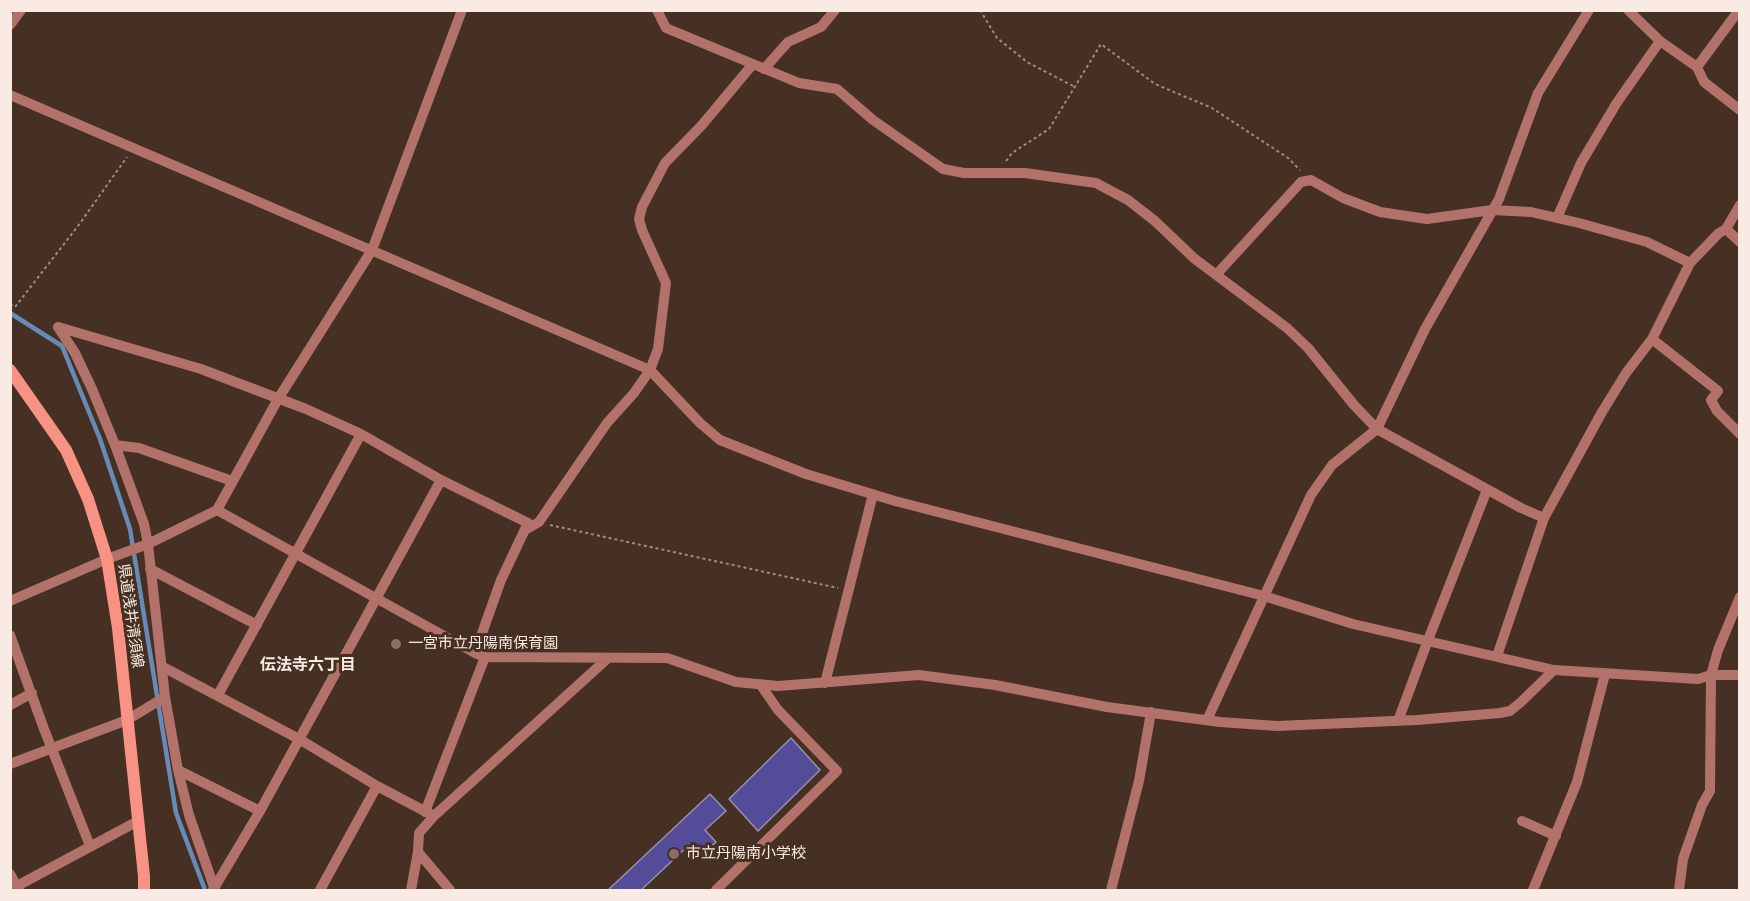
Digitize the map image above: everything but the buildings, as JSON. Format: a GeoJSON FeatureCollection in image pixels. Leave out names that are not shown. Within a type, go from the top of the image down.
{"type":"FeatureCollection","features":[{"type":"Feature","properties":{"kind":"main road","name":"県道浅井清須線"},"geometry":{"type":"LineString","coordinates":[[10,370],[66,450],[88,499],[107,559],[118,628],[144,891]]}},
{"type":"Feature","properties":{"kind":"street"},"geometry":{"type":"LineString","coordinates":[[10,25],[21,10]]}},
{"type":"Feature","properties":{"kind":"street"},"geometry":{"type":"LineString","coordinates":[[10,601],[145,545],[217,510],[278,399],[372,250],[462,10]]}},
{"type":"Feature","properties":{"kind":"street"},"geometry":{"type":"LineString","coordinates":[[657,10],[666,28],[799,83],[837,89],[873,120],[943,169],[964,173],[1025,173],[1096,183],[1128,200],[1155,221],[1195,260],[1287,328],[1308,348],[1354,405],[1377,429],[1487,490],[1544,518]]}},
{"type":"Feature","properties":{"kind":"street"},"geometry":{"type":"LineString","coordinates":[[764,69],[788,42],[821,27],[835,10]]}},
{"type":"Feature","properties":{"kind":"street"},"geometry":{"type":"LineString","coordinates":[[1207,720],[1311,495],[1332,465],[1377,429],[1425,329],[1503,188],[1538,93],[1589,10]]}},
{"type":"Feature","properties":{"kind":"street"},"geometry":{"type":"LineString","coordinates":[[1628,10],[1660,41],[1697,67],[1704,82],[1740,110]]}},
{"type":"Feature","properties":{"kind":"street"},"geometry":{"type":"LineString","coordinates":[[1697,67],[1739,10]]}},
{"type":"Feature","properties":{"kind":"street"},"geometry":{"type":"LineString","coordinates":[[1557,218],[1581,163],[1616,104],[1660,41]]}},
{"type":"Feature","properties":{"kind":"street"},"geometry":{"type":"LineString","coordinates":[[524,531],[539,522],[607,423],[634,393],[650,370],[658,349],[666,283],[642,230],[639,219],[642,207],[665,163],[702,125],[753,64]]}},
{"type":"Feature","properties":{"kind":"street"},"geometry":{"type":"LineString","coordinates":[[10,95],[650,370],[700,423],[720,440],[807,474],[873,494],[1264,596],[1353,624],[1554,670],[1698,679],[1711,675],[1740,675]]}},
{"type":"Feature","properties":{"kind":"street"},"geometry":{"type":"LineString","coordinates":[[1216,274],[1301,182],[1311,180],[1343,198],[1380,212],[1427,219],[1492,210],[1532,212],[1647,242],[1690,262]]}},
{"type":"Feature","properties":{"kind":"street"},"geometry":{"type":"LineString","coordinates":[[1497,656],[1544,518],[1569,471],[1614,392],[1652,339],[1690,262],[1726,229],[1740,205]]}},
{"type":"Feature","properties":{"kind":"street"},"geometry":{"type":"LineString","coordinates":[[1726,229],[1740,242]]}},
{"type":"Feature","properties":{"kind":"street"},"geometry":{"type":"LineString","coordinates":[[214,890],[189,815],[164,698],[163,667],[144,524],[115,445],[75,352],[58,327],[201,369],[306,409],[362,434],[441,480],[528,523],[501,580],[480,655],[429,814],[419,833],[411,891]]}},
{"type":"Feature","properties":{"kind":"street"},"geometry":{"type":"LineString","coordinates":[[1652,339],[1718,391],[1711,400],[1717,411],[1740,434]]}},
{"type":"Feature","properties":{"kind":"street"},"geometry":{"type":"LineString","coordinates":[[218,695],[362,434]]}},
{"type":"Feature","properties":{"kind":"street"},"geometry":{"type":"LineString","coordinates":[[115,445],[139,448],[232,481]]}},
{"type":"Feature","properties":{"kind":"street"},"geometry":{"type":"LineString","coordinates":[[214,890],[260,811],[441,480]]}},
{"type":"Feature","properties":{"kind":"street"},"geometry":{"type":"LineString","coordinates":[[1398,721],[1487,490]]}},
{"type":"Feature","properties":{"kind":"street"},"geometry":{"type":"LineString","coordinates":[[825,683],[873,494]]}},
{"type":"Feature","properties":{"kind":"street"},"geometry":{"type":"LineString","coordinates":[[217,510],[480,655],[667,658],[736,682],[778,686],[919,675],[995,685],[1107,707],[1207,720],[1277,726],[1398,721],[1510,711],[1554,670]]}},
{"type":"Feature","properties":{"kind":"street"},"geometry":{"type":"LineString","coordinates":[[150,569],[257,625]]}},
{"type":"Feature","properties":{"kind":"street"},"geometry":{"type":"LineString","coordinates":[[1679,891],[1683,859],[1702,805],[1710,791],[1711,675],[1718,650],[1740,597]]}},
{"type":"Feature","properties":{"kind":"street"},"geometry":{"type":"LineString","coordinates":[[10,635],[51,749],[90,846]]}},
{"type":"Feature","properties":{"kind":"street"},"geometry":{"type":"LineString","coordinates":[[429,814],[608,658]]}},
{"type":"Feature","properties":{"kind":"street"},"geometry":{"type":"LineString","coordinates":[[163,667],[299,739],[429,814]]}},
{"type":"Feature","properties":{"kind":"street"},"geometry":{"type":"LineString","coordinates":[[1533,891],[1577,782],[1605,674]]}},
{"type":"Feature","properties":{"kind":"street"},"geometry":{"type":"LineString","coordinates":[[716,891],[837,771],[778,710],[760,684]]}},
{"type":"Feature","properties":{"kind":"street"},"geometry":{"type":"LineString","coordinates":[[10,705],[32,693]]}},
{"type":"Feature","properties":{"kind":"street"},"geometry":{"type":"LineString","coordinates":[[10,764],[127,720],[164,698]]}},
{"type":"Feature","properties":{"kind":"street"},"geometry":{"type":"LineString","coordinates":[[1111,891],[1139,781],[1151,712]]}},
{"type":"Feature","properties":{"kind":"street"},"geometry":{"type":"LineString","coordinates":[[178,770],[260,811]]}},
{"type":"Feature","properties":{"kind":"street"},"geometry":{"type":"LineString","coordinates":[[320,891],[377,786]]}},
{"type":"Feature","properties":{"kind":"street"},"geometry":{"type":"LineString","coordinates":[[10,874],[18,888],[138,821]]}},
{"type":"Feature","properties":{"kind":"street"},"geometry":{"type":"LineString","coordinates":[[1521,821],[1556,836]]}},
{"type":"Feature","properties":{"kind":"street"},"geometry":{"type":"LineString","coordinates":[[418,852],[450,891]]}},
{"type":"Feature","properties":{"kind":"path"},"geometry":{"type":"LineString","coordinates":[[980,10],[997,38],[1027,62],[1075,87]]}},
{"type":"Feature","properties":{"kind":"path"},"geometry":{"type":"LineString","coordinates":[[998,173],[1012,153],[1049,129],[1101,44],[1155,84],[1212,108],[1250,132],[1288,158],[1311,180]]}},
{"type":"Feature","properties":{"kind":"path"},"geometry":{"type":"LineString","coordinates":[[10,304],[15,307],[78,226],[134,147]]}},
{"type":"Feature","properties":{"kind":"path"},"geometry":{"type":"LineString","coordinates":[[539,522],[849,591]]}},
{"type":"Feature","properties":{"kind":"waterway"},"geometry":{"type":"LineString","coordinates":[[10,313],[62,346],[100,439],[130,529],[176,813],[205,890]]}},
{"type":"Feature","properties":{"kind":"place","name":"一宮市立丹陽南保育園"},"geometry":{"type":"Point","coordinates":[396,644]}},
{"type":"Feature","properties":{"kind":"place","name":"市立丹陽南小学校"},"geometry":{"type":"Point","coordinates":[674,854]}},
{"type":"Feature","properties":{"kind":"district","name":"伝法寺六丁目"},"geometry":{"type":"Point","coordinates":[308,666]}}]}
